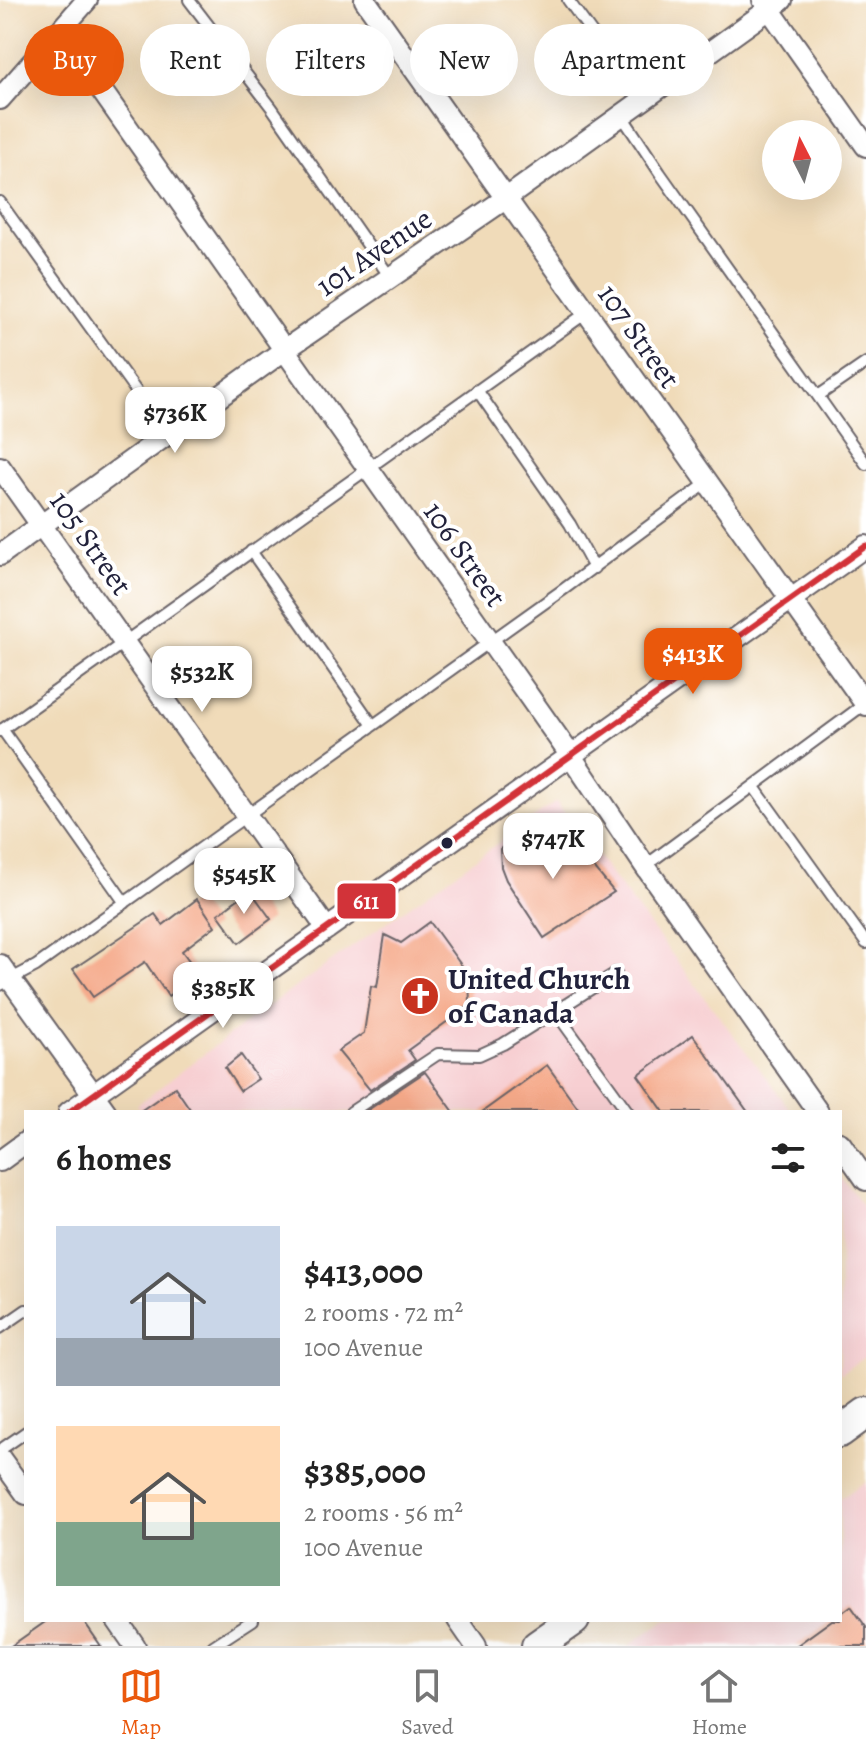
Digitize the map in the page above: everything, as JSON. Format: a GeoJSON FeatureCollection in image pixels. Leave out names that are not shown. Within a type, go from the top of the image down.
{"type":"FeatureCollection","features":[{"type":"Feature","properties":{"kind":"main road"},"geometry":{"type":"LineString","coordinates":[[537,1646],[571,1622]]}},
{"type":"Feature","properties":{"kind":"street"},"geometry":{"type":"LineString","coordinates":[[68,24],[87,0]]}},
{"type":"Feature","properties":{"kind":"street","name":"107 Street"},"geometry":{"type":"LineString","coordinates":[[365,0],[789,600],[866,704]]}},
{"type":"Feature","properties":{"kind":"street"},"geometry":{"type":"LineString","coordinates":[[771,3],[866,146]]}},
{"type":"Feature","properties":{"kind":"street","name":"101 Avenue"},"geometry":{"type":"LineString","coordinates":[[0,555],[283,351],[642,102],[771,3]]}},
{"type":"Feature","properties":{"kind":"street"},"geometry":{"type":"LineString","coordinates":[[0,99],[24,73]]}},
{"type":"Feature","properties":{"kind":"street","name":"106 Street"},"geometry":{"type":"LineString","coordinates":[[105,96],[817,1110]]}},
{"type":"Feature","properties":{"kind":"street","name":"105 Street"},"geometry":{"type":"LineString","coordinates":[[0,467],[327,929]]}},
{"type":"Feature","properties":{"kind":"street"},"geometry":{"type":"LineString","coordinates":[[76,1110],[100,1103],[327,929],[866,546]]}},
{"type":"Feature","properties":{"kind":"street"},"geometry":{"type":"LineString","coordinates":[[3,976],[100,1103]]}},
{"type":"Feature","properties":{"kind":"street"},"geometry":{"type":"LineString","coordinates":[[0,1161],[24,1143]]}},
{"type":"Feature","properties":{"kind":"street"},"geometry":{"type":"LineString","coordinates":[[842,1146],[866,1180]]}},
{"type":"Feature","properties":{"kind":"street"},"geometry":{"type":"LineString","coordinates":[[0,1458],[24,1491]]}},
{"type":"Feature","properties":{"kind":"street"},"geometry":{"type":"LineString","coordinates":[[118,1622],[135,1646]]}},
{"type":"Feature","properties":{"kind":"street"},"geometry":{"type":"LineString","coordinates":[[459,1622],[476,1646]]}},
{"type":"Feature","properties":{"kind":"lane"},"geometry":{"type":"LineString","coordinates":[[189,0],[272,108],[390,277]]}},
{"type":"Feature","properties":{"kind":"lane"},"geometry":{"type":"LineString","coordinates":[[568,0],[642,102]]}},
{"type":"Feature","properties":{"kind":"lane"},"geometry":{"type":"LineString","coordinates":[[622,116],[668,186],[866,464]]}},
{"type":"Feature","properties":{"kind":"lane"},"geometry":{"type":"LineString","coordinates":[[0,202],[167,434]]}},
{"type":"Feature","properties":{"kind":"lane"},"geometry":{"type":"LineString","coordinates":[[125,903],[1,730],[586,313]]}},
{"type":"Feature","properties":{"kind":"lane"},"geometry":{"type":"LineString","coordinates":[[818,396],[866,363]]}},
{"type":"Feature","properties":{"kind":"lane"},"geometry":{"type":"LineString","coordinates":[[477,390],[570,524],[594,568]]}},
{"type":"Feature","properties":{"kind":"lane"},"geometry":{"type":"LineString","coordinates":[[3,976],[36,966],[594,568],[707,483]]}},
{"type":"Feature","properties":{"kind":"lane"},"geometry":{"type":"LineString","coordinates":[[251,551],[372,724]]}},
{"type":"Feature","properties":{"kind":"lane"},"geometry":{"type":"LineString","coordinates":[[645,866],[866,704]]}},
{"type":"Feature","properties":{"kind":"lane"},"geometry":{"type":"LineString","coordinates":[[754,787],[866,943]]}},
{"type":"Feature","properties":{"kind":"lane"},"geometry":{"type":"LineString","coordinates":[[354,1110],[438,1054],[479,1055],[503,1044],[616,973]]}},
{"type":"Feature","properties":{"kind":"lane"},"geometry":{"type":"LineString","coordinates":[[555,1011],[627,1110]]}},
{"type":"Feature","properties":{"kind":"lane"},"geometry":{"type":"LineString","coordinates":[[0,1328],[24,1311]]}},
{"type":"Feature","properties":{"kind":"lane"},"geometry":{"type":"LineString","coordinates":[[0,1450],[24,1433]]}},
{"type":"Feature","properties":{"kind":"lane"},"geometry":{"type":"LineString","coordinates":[[213,1646],[250,1622]]}},
{"type":"Feature","properties":{"kind":"shaded area"},"geometry":{"type":"Polygon","coordinates":[[[556,802],[790,1110],[141,1110],[137,1105],[245,1023],[556,802]]]}},
{"type":"Feature","properties":{"kind":"shaded area"},"geometry":{"type":"Polygon","coordinates":[[[842,1179],[866,1210],[866,1356],[842,1373],[842,1179]]]}},
{"type":"Feature","properties":{"kind":"shaded area"},"geometry":{"type":"Polygon","coordinates":[[[866,1481],[866,1646],[628,1646],[662,1622],[842,1622],[842,1498],[866,1481]]]}},
{"type":"Feature","properties":{"kind":"building"},"geometry":{"type":"Polygon","coordinates":[[[564,831],[614,892],[544,938],[506,880],[501,867],[500,849],[514,840],[526,851],[549,836],[552,839],[564,831]]]}},
{"type":"Feature","properties":{"kind":"building"},"geometry":{"type":"Polygon","coordinates":[[[250,890],[271,919],[239,943],[218,914],[250,890]]]}},
{"type":"Feature","properties":{"kind":"building"},"geometry":{"type":"Polygon","coordinates":[[[197,899],[215,926],[182,951],[199,974],[168,996],[145,962],[93,997],[73,969],[155,914],[163,925],[197,899]]]}},
{"type":"Feature","properties":{"kind":"building","name":"United Church of Canada"},"geometry":{"type":"Polygon","coordinates":[[[430,922],[469,976],[470,1005],[408,1050],[415,1060],[370,1090],[338,1051],[364,1033],[371,986],[377,987],[385,935],[401,943],[430,922]]]}},
{"type":"Feature","properties":{"kind":"building"},"geometry":{"type":"Polygon","coordinates":[[[693,1035],[747,1110],[663,1110],[638,1075],[693,1035]]]}},
{"type":"Feature","properties":{"kind":"building"},"geometry":{"type":"Polygon","coordinates":[[[241,1055],[258,1079],[240,1091],[225,1068],[241,1055]]]}},
{"type":"Feature","properties":{"kind":"building"},"geometry":{"type":"Polygon","coordinates":[[[547,1065],[580,1110],[485,1110],[547,1065]]]}},
{"type":"Feature","properties":{"kind":"building"},"geometry":{"type":"Polygon","coordinates":[[[425,1072],[453,1110],[368,1110],[425,1072]]]}},
{"type":"Feature","properties":{"kind":"building"},"geometry":{"type":"Polygon","coordinates":[[[175,1087],[191,1110],[142,1110],[175,1087]]]}},
{"type":"Feature","properties":{"kind":"building"},"geometry":{"type":"Polygon","coordinates":[[[851,1606],[866,1627],[866,1646],[796,1646],[829,1622],[842,1622],[842,1613],[851,1606]]]}},
{"type":"Feature","properties":{"kind":"building"},"geometry":{"type":"Polygon","coordinates":[[[45,1622],[84,1622],[101,1646],[11,1646],[45,1622]]]}},
{"type":"Feature","properties":{"kind":"transit line","name":"611"},"geometry":{"type":"LineString","coordinates":[[72,1110],[866,546]]}},
{"type":"Feature","properties":{"kind":"place","name":"United Church of Canada"},"geometry":{"type":"Point","coordinates":[420,996]}}]}
